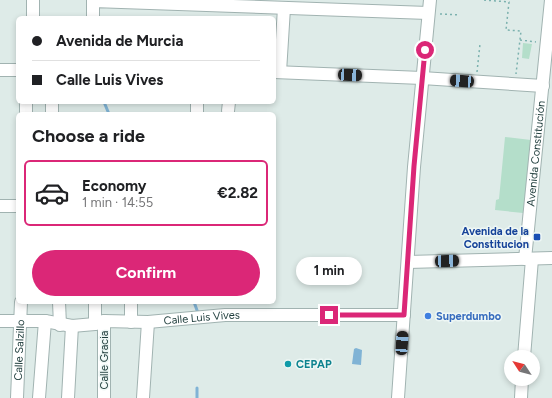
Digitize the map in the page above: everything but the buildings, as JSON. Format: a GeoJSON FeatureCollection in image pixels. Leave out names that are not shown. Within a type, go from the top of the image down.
{"type":"FeatureCollection","features":[{"type":"Feature","properties":{"kind":"street"},"geometry":{"type":"LineString","coordinates":[[33,0],[33,16]]}},
{"type":"Feature","properties":{"kind":"street"},"geometry":{"type":"LineString","coordinates":[[398,398],[422,78],[430,0]]}},
{"type":"Feature","properties":{"kind":"street","name":"Avenida Constitución"},"geometry":{"type":"LineString","coordinates":[[524,350],[529,259],[551,0]]}},
{"type":"Feature","properties":{"kind":"street"},"geometry":{"type":"LineString","coordinates":[[93,16],[93,1],[111,6],[258,9],[281,5],[428,13]]}},
{"type":"Feature","properties":{"kind":"street"},"geometry":{"type":"LineString","coordinates":[[281,5],[277,72],[422,78],[543,86]]}},
{"type":"Feature","properties":{"kind":"street"},"geometry":{"type":"LineString","coordinates":[[0,70],[16,70]]}},
{"type":"Feature","properties":{"kind":"street"},"geometry":{"type":"LineString","coordinates":[[0,206],[16,206]]}},
{"type":"Feature","properties":{"kind":"street"},"geometry":{"type":"LineString","coordinates":[[408,262],[552,258]]}},
{"type":"Feature","properties":{"kind":"street","name":"Calle Salzillo"},"geometry":{"type":"LineString","coordinates":[[17,398],[22,304]]}},
{"type":"Feature","properties":{"kind":"street"},"geometry":{"type":"LineString","coordinates":[[60,304],[66,325],[68,398]]}},
{"type":"Feature","properties":{"kind":"street","name":"Calle Gracia"},"geometry":{"type":"LineString","coordinates":[[95,304],[100,323],[104,398]]}},
{"type":"Feature","properties":{"kind":"street"},"geometry":{"type":"LineString","coordinates":[[131,304],[131,322]]}},
{"type":"Feature","properties":{"kind":"street","name":"Calle Luis Vives"},"geometry":{"type":"LineString","coordinates":[[0,320],[45,321],[66,325],[148,322],[225,315],[404,315]]}},
{"type":"Feature","properties":{"kind":"street"},"geometry":{"type":"LineString","coordinates":[[39,398],[45,321]]}},
{"type":"Feature","properties":{"kind":"street"},"geometry":{"type":"LineString","coordinates":[[144,398],[148,322]]}},
{"type":"Feature","properties":{"kind":"street"},"geometry":{"type":"LineString","coordinates":[[521,398],[522,386]]}},
{"type":"Feature","properties":{"kind":"path"},"geometry":{"type":"LineString","coordinates":[[484,0],[509,2],[506,30],[521,31],[515,84]]}},
{"type":"Feature","properties":{"kind":"path"},"geometry":{"type":"LineString","coordinates":[[428,13],[460,15]]}},
{"type":"Feature","properties":{"kind":"path"},"geometry":{"type":"LineString","coordinates":[[520,40],[547,43]]}},
{"type":"Feature","properties":{"kind":"path"},"geometry":{"type":"LineString","coordinates":[[476,82],[480,44]]}},
{"type":"Feature","properties":{"kind":"green space"},"geometry":{"type":"Polygon","coordinates":[[[523,43],[532,44],[529,59],[522,58],[523,43]]]}},
{"type":"Feature","properties":{"kind":"green space"},"geometry":{"type":"Polygon","coordinates":[[[505,137],[531,140],[523,213],[495,210],[496,200],[499,199],[505,137]]]}},
{"type":"Feature","properties":{"kind":"water"},"geometry":{"type":"Polygon","coordinates":[[[356,348],[362,350],[361,365],[352,364],[354,349],[356,348]]]}},
{"type":"Feature","properties":{"kind":"waterway"},"geometry":{"type":"LineString","coordinates":[[105,104],[108,112]]}},
{"type":"Feature","properties":{"kind":"waterway"},"geometry":{"type":"LineString","coordinates":[[195,304],[198,313]]}},
{"type":"Feature","properties":{"kind":"waterway"},"geometry":{"type":"LineString","coordinates":[[197,388],[197,398]]}},
{"type":"Feature","properties":{"kind":"place","name":"Avenida de la Constitucion"},"geometry":{"type":"Point","coordinates":[537,237]}},
{"type":"Feature","properties":{"kind":"place","name":"Superdumbo"},"geometry":{"type":"Point","coordinates":[428,316]}},
{"type":"Feature","properties":{"kind":"place","name":"CEPAP"},"geometry":{"type":"Point","coordinates":[288,364]}},
{"type":"Feature","properties":{"kind":"route"},"geometry":{"type":"LineString","coordinates":[[329,315],[404,315],[414,166],[425,50]]}}]}
